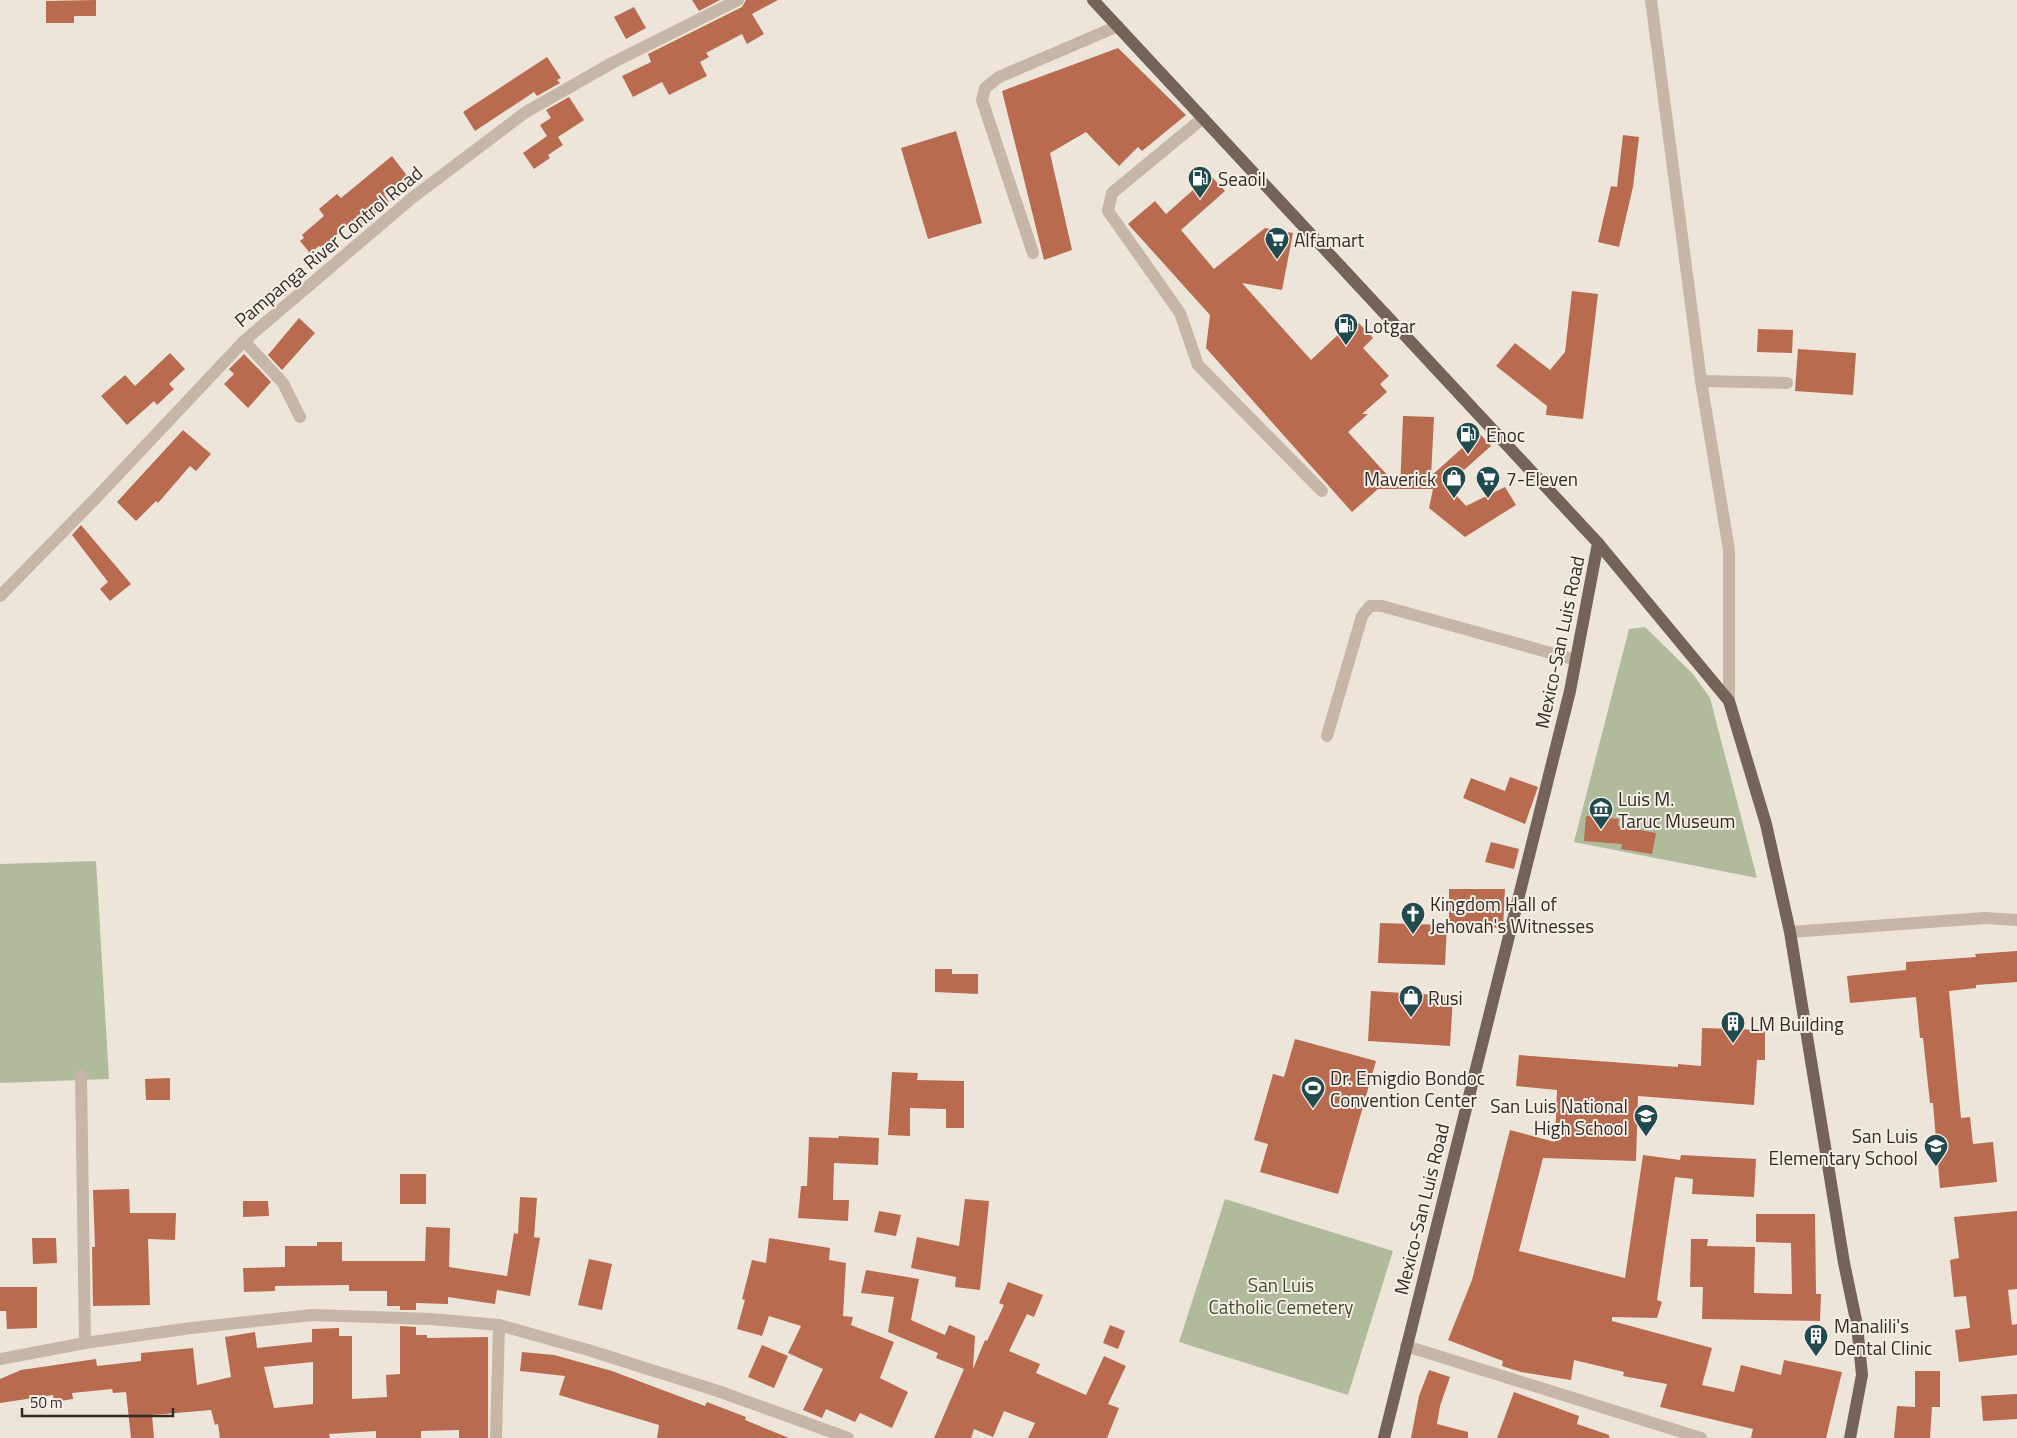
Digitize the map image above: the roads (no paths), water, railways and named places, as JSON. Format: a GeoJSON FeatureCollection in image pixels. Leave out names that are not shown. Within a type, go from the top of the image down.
{"type":"FeatureCollection","features":[{"type":"Feature","properties":{"kind":"main road","name":"Mexico-San Luis Road"},"geometry":{"type":"LineString","coordinates":[[1094,0],[1598,543],[1576,660],[1543,802],[1384,1438]]}},
{"type":"Feature","properties":{"kind":"main road"},"geometry":{"type":"LineString","coordinates":[[1598,543],[1729,701],[1766,824],[1790,932],[1844,1263],[1857,1325],[1862,1375],[1850,1438]]}},
{"type":"Feature","properties":{"kind":"street","name":"Pampanga River Control Road"},"geometry":{"type":"LineString","coordinates":[[0,596],[96,498],[244,341],[412,198],[526,112],[612,63],[738,0]]}},
{"type":"Feature","properties":{"kind":"street"},"geometry":{"type":"LineString","coordinates":[[1651,0],[1701,381],[1729,550],[1729,701]]}},
{"type":"Feature","properties":{"kind":"street"},"geometry":{"type":"LineString","coordinates":[[1033,254],[982,100],[985,88],[999,77],[1118,26]]}},
{"type":"Feature","properties":{"kind":"street"},"geometry":{"type":"LineString","coordinates":[[1203,118],[1112,193],[1108,211],[1180,313],[1198,365],[1322,491]]}},
{"type":"Feature","properties":{"kind":"street"},"geometry":{"type":"LineString","coordinates":[[244,341],[283,382],[300,417]]}},
{"type":"Feature","properties":{"kind":"street"},"geometry":{"type":"LineString","coordinates":[[1701,381],[1787,383]]}},
{"type":"Feature","properties":{"kind":"street"},"geometry":{"type":"LineString","coordinates":[[1327,736],[1362,616],[1370,606],[1382,606],[1576,660]]}},
{"type":"Feature","properties":{"kind":"street"},"geometry":{"type":"LineString","coordinates":[[1790,932],[1985,918],[2017,920]]}},
{"type":"Feature","properties":{"kind":"street"},"geometry":{"type":"LineString","coordinates":[[81,1075],[85,1343]]}},
{"type":"Feature","properties":{"kind":"street"},"geometry":{"type":"LineString","coordinates":[[0,1359],[85,1343],[191,1328],[312,1315],[431,1319],[499,1325],[588,1350],[700,1385],[848,1438]]}},
{"type":"Feature","properties":{"kind":"street"},"geometry":{"type":"LineString","coordinates":[[496,1438],[499,1325]]}},
{"type":"Feature","properties":{"kind":"street"},"geometry":{"type":"LineString","coordinates":[[1406,1346],[1701,1438]]}},
{"type":"Feature","properties":{"kind":"place","name":"Seaoil"},"geometry":{"type":"Point","coordinates":[1200,199]}},
{"type":"Feature","properties":{"kind":"place","name":"Alfamart"},"geometry":{"type":"Point","coordinates":[1277,260]}},
{"type":"Feature","properties":{"kind":"place","name":"Lotgar"},"geometry":{"type":"Point","coordinates":[1346,346]}},
{"type":"Feature","properties":{"kind":"place","name":"Enoc"},"geometry":{"type":"Point","coordinates":[1468,455]}},
{"type":"Feature","properties":{"kind":"place","name":"Maverick"},"geometry":{"type":"Point","coordinates":[1454,499]}},
{"type":"Feature","properties":{"kind":"place","name":"7-Eleven"},"geometry":{"type":"Point","coordinates":[1488,499]}},
{"type":"Feature","properties":{"kind":"place","name":"Luis M. Taruc Museum"},"geometry":{"type":"Point","coordinates":[1601,830]}},
{"type":"Feature","properties":{"kind":"place","name":"Kingdom Hall of Jehovah's Witnesses"},"geometry":{"type":"Point","coordinates":[1413,935]}},
{"type":"Feature","properties":{"kind":"place","name":"Rusi"},"geometry":{"type":"Point","coordinates":[1411,1018]}},
{"type":"Feature","properties":{"kind":"place","name":"LM Building"},"geometry":{"type":"Point","coordinates":[1733,1044]}},
{"type":"Feature","properties":{"kind":"place","name":"Dr. Emigdio Bondoc Convention Center"},"geometry":{"type":"Point","coordinates":[1313,1109]}},
{"type":"Feature","properties":{"kind":"place","name":"San Luis National High School"},"geometry":{"type":"Point","coordinates":[1646,1137]}},
{"type":"Feature","properties":{"kind":"place","name":"San Luis Elementary School"},"geometry":{"type":"Point","coordinates":[1936,1167]}},
{"type":"Feature","properties":{"kind":"place","name":"Manalili's Dental Clinic"},"geometry":{"type":"Point","coordinates":[1816,1357]}},
{"type":"Feature","properties":{"kind":"park label","name":"San Luis Catholic Cemetery"},"geometry":{"type":"Point","coordinates":[1281,1295]}}]}
